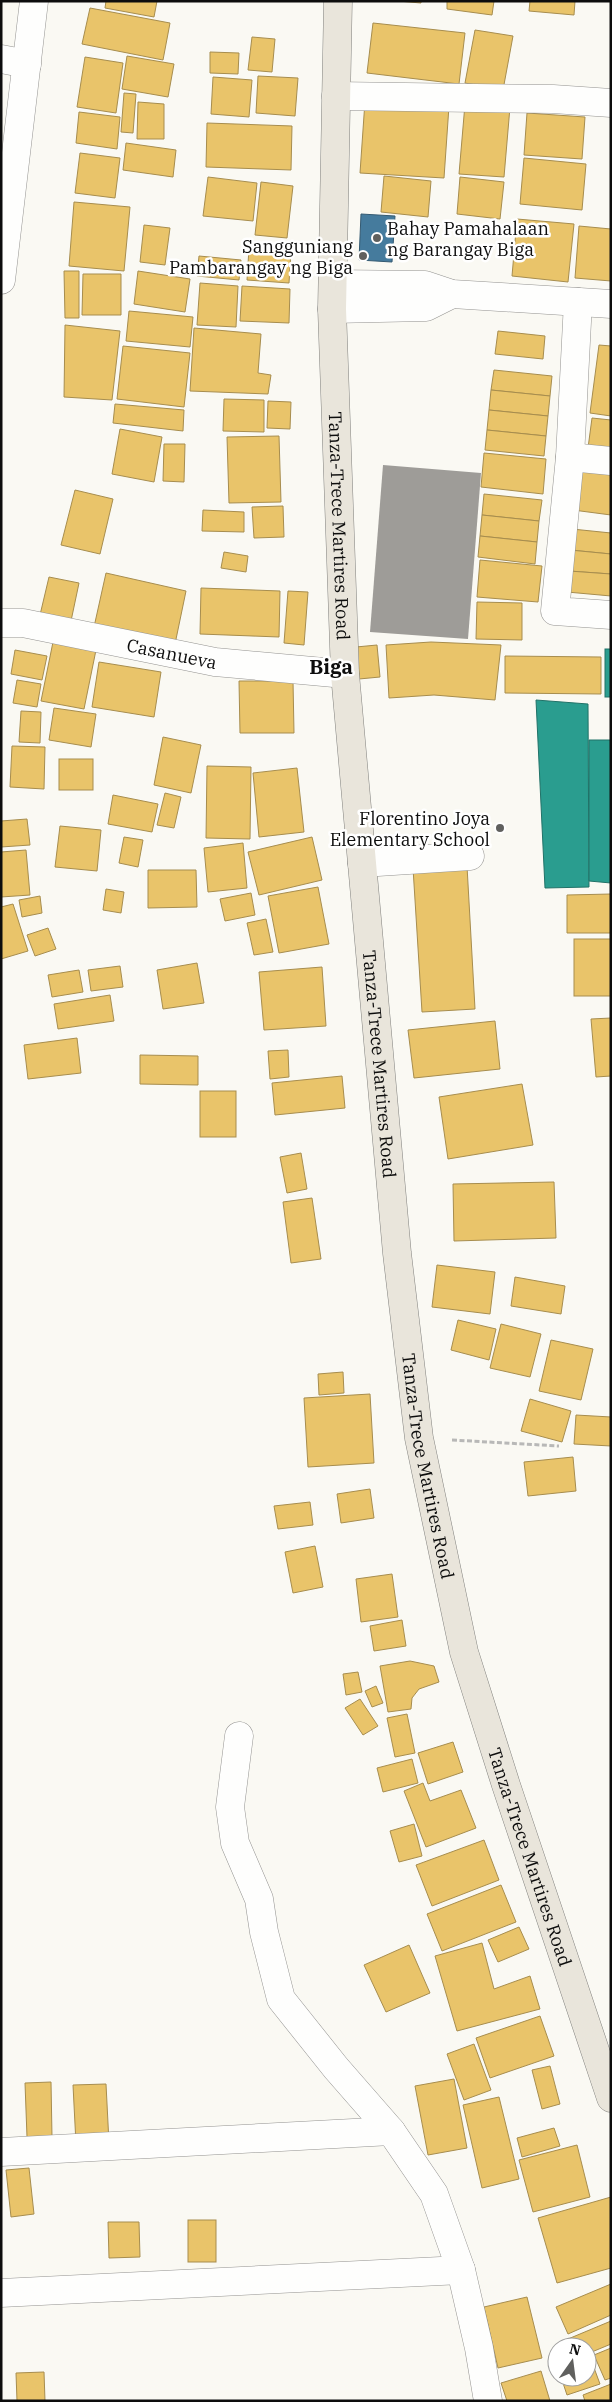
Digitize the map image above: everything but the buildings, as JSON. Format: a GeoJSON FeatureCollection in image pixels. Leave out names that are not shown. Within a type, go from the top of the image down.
{"type":"FeatureCollection","features":[{"type":"Feature","properties":{"kind":"main road","name":"Tanza-Trece Martires Road"},"geometry":{"type":"LineString","coordinates":[[338,1],[332,297],[345,674],[397,1253],[419,1438],[464,1652],[509,1794],[611,2098]]}},
{"type":"Feature","properties":{"kind":"street"},"geometry":{"type":"LineString","coordinates":[[1,280],[14,62],[34,1]]}},
{"type":"Feature","properties":{"kind":"street"},"geometry":{"type":"LineString","coordinates":[[336,96],[553,98],[611,103]]}},
{"type":"Feature","properties":{"kind":"street"},"geometry":{"type":"LineString","coordinates":[[332,297],[426,307],[452,294],[611,304]]}},
{"type":"Feature","properties":{"kind":"street"},"geometry":{"type":"LineString","coordinates":[[578,302],[570,457],[555,611],[611,615]]}},
{"type":"Feature","properties":{"kind":"street"},"geometry":{"type":"LineString","coordinates":[[570,457],[611,461]]}},
{"type":"Feature","properties":{"kind":"street","name":"Casanueva"},"geometry":{"type":"LineString","coordinates":[[1,623],[23,624],[215,662],[345,674]]}},
{"type":"Feature","properties":{"kind":"street"},"geometry":{"type":"LineString","coordinates":[[362,863],[470,856]]}},
{"type":"Feature","properties":{"kind":"street"},"geometry":{"type":"LineString","coordinates":[[239,1736],[230,1807],[235,1843],[259,1899],[264,1932],[281,1999],[336,2068],[391,2131],[434,2194],[461,2270],[479,2348],[488,2401]]}},
{"type":"Feature","properties":{"kind":"street"},"geometry":{"type":"LineString","coordinates":[[1,2152],[391,2131]]}},
{"type":"Feature","properties":{"kind":"street"},"geometry":{"type":"LineString","coordinates":[[1,2293],[461,2270]]}},
{"type":"Feature","properties":{"kind":"path"},"geometry":{"type":"LineString","coordinates":[[419,1438],[559,1446]]}},
{"type":"Feature","properties":{"kind":"place","name":"Bahay Pamahalaan ng Barangay Biga"},"geometry":{"type":"Point","coordinates":[377,238]}},
{"type":"Feature","properties":{"kind":"place","name":"Sangguniang Pambarangay ng Biga"},"geometry":{"type":"Point","coordinates":[363,256]}},
{"type":"Feature","properties":{"kind":"place","name":"Florentino Joya Elementary School"},"geometry":{"type":"Point","coordinates":[500,828]}},
{"type":"Feature","properties":{"kind":"district","name":"Biga"},"geometry":{"type":"Point","coordinates":[331,666]}}]}
